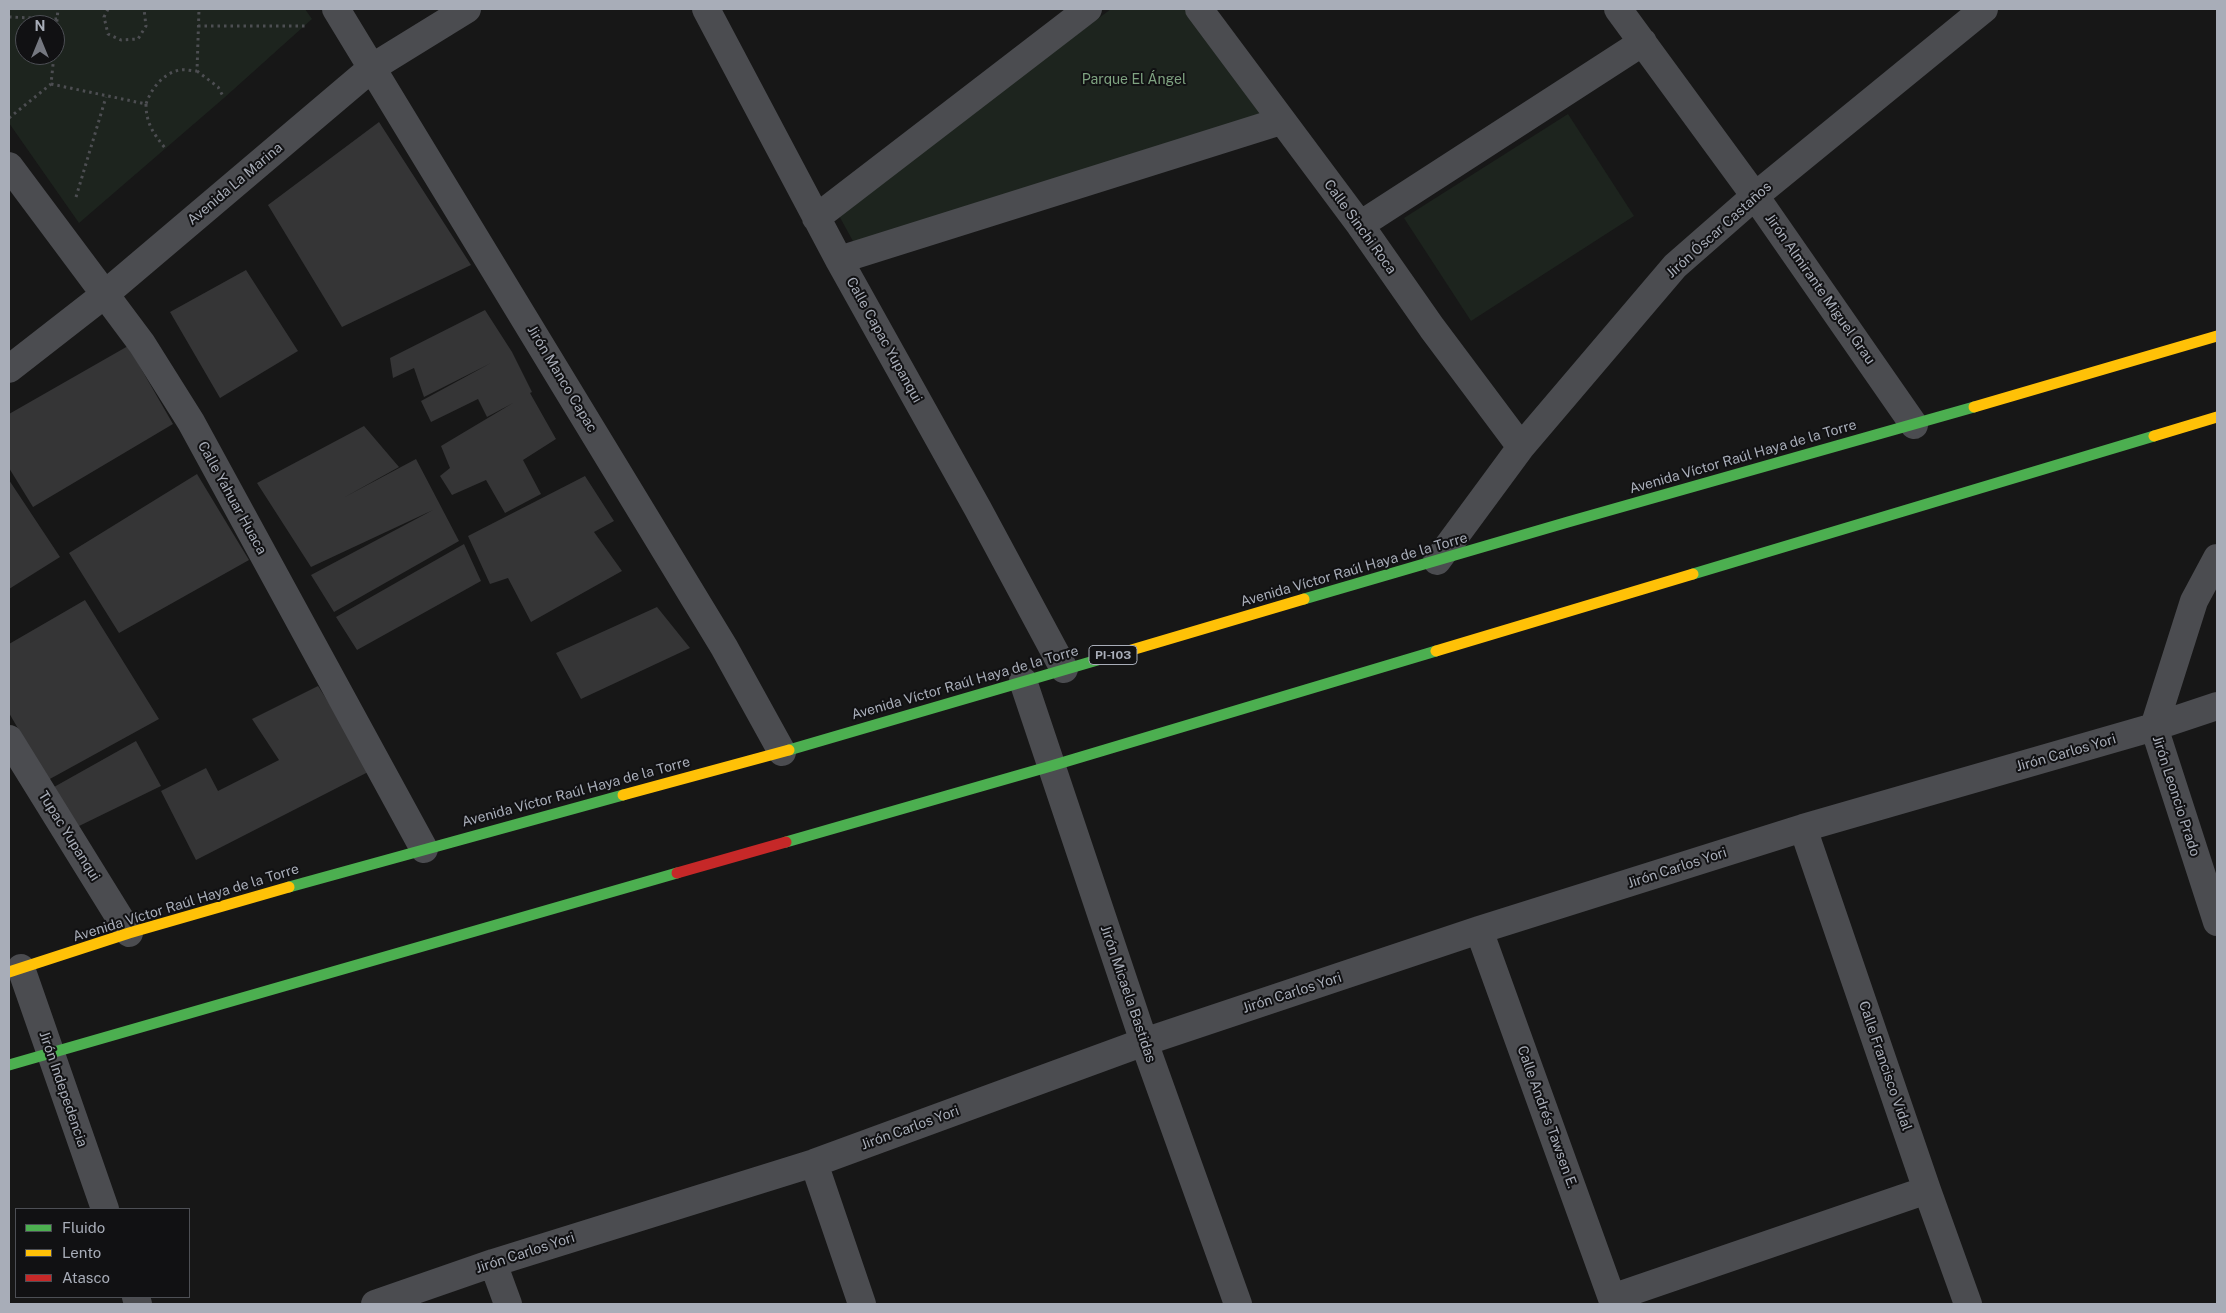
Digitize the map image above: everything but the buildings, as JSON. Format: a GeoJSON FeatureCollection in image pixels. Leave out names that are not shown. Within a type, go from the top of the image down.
{"type":"FeatureCollection","features":[{"type":"Feature","properties":{"kind":"main road","name":"Avenida Víctor Raúl Haya de la Torre"},"geometry":{"type":"LineString","coordinates":[[15,970],[129,933],[424,849],[782,752],[1568,522],[1914,425],[2217,336]]}},
{"type":"Feature","properties":{"kind":"main road"},"geometry":{"type":"LineString","coordinates":[[9,1065],[1051,766],[2217,417]]}},
{"type":"Feature","properties":{"kind":"street","name":"Jirón Manco Capac"},"geometry":{"type":"LineString","coordinates":[[336,9],[724,647],[782,752]]}},
{"type":"Feature","properties":{"kind":"street","name":"Avenida La Marina"},"geometry":{"type":"LineString","coordinates":[[9,369],[104,295],[373,67],[467,9]]}},
{"type":"Feature","properties":{"kind":"street","name":"Calle Capac Yupanqui"},"geometry":{"type":"LineString","coordinates":[[706,9],[816,218],[978,509],[1064,669]]}},
{"type":"Feature","properties":{"kind":"street"},"geometry":{"type":"LineString","coordinates":[[816,218],[1088,9]]}},
{"type":"Feature","properties":{"kind":"street","name":"Calle Sinchi Roca"},"geometry":{"type":"LineString","coordinates":[[1198,9],[1360,225],[1432,328],[1521,447]]}},
{"type":"Feature","properties":{"kind":"street","name":"Jirón Almirante Miguel Grau"},"geometry":{"type":"LineString","coordinates":[[1618,9],[1756,196],[1914,425]]}},
{"type":"Feature","properties":{"kind":"street","name":"Jirón Óscar Castaños"},"geometry":{"type":"LineString","coordinates":[[1437,561],[1521,447],[1675,266],[1756,196],[1984,9]]}},
{"type":"Feature","properties":{"kind":"street"},"geometry":{"type":"LineString","coordinates":[[1360,225],[1643,42]]}},
{"type":"Feature","properties":{"kind":"street"},"geometry":{"type":"LineString","coordinates":[[839,260],[1281,121]]}},
{"type":"Feature","properties":{"kind":"street","name":"Calle Yahuar Huaca"},"geometry":{"type":"LineString","coordinates":[[9,166],[142,344],[191,422],[424,849]]}},
{"type":"Feature","properties":{"kind":"street","name":"Jirón Leoncio Prado"},"geometry":{"type":"LineString","coordinates":[[2217,558],[2194,601],[2154,727],[2217,922]]}},
{"type":"Feature","properties":{"kind":"street","name":"Jirón Micaela Bastidas"},"geometry":{"type":"LineString","coordinates":[[1023,682],[1144,1042],[1238,1304]]}},
{"type":"Feature","properties":{"kind":"street","name":"Jirón Carlos Yori"},"geometry":{"type":"LineString","coordinates":[[375,1304],[493,1263],[814,1163],[1144,1042],[1479,930],[1804,828],[2154,727],[2217,706]]}},
{"type":"Feature","properties":{"kind":"street","name":"Tupac Yupanqui"},"geometry":{"type":"LineString","coordinates":[[9,739],[129,933]]}},
{"type":"Feature","properties":{"kind":"street","name":"Calle Francisco Vidal"},"geometry":{"type":"LineString","coordinates":[[1804,828],[1927,1190],[1968,1304]]}},
{"type":"Feature","properties":{"kind":"street","name":"Calle Andrés Tawsen E."},"geometry":{"type":"LineString","coordinates":[[1479,930],[1613,1301]]}},
{"type":"Feature","properties":{"kind":"street","name":"Jirón Indepedencia"},"geometry":{"type":"LineString","coordinates":[[15,970],[50,1052],[105,1208]]}},
{"type":"Feature","properties":{"kind":"street"},"geometry":{"type":"LineString","coordinates":[[814,1163],[862,1304]]}},
{"type":"Feature","properties":{"kind":"street"},"geometry":{"type":"LineString","coordinates":[[1613,1301],[1927,1190]]}},
{"type":"Feature","properties":{"kind":"street"},"geometry":{"type":"LineString","coordinates":[[493,1263],[508,1304]]}},
{"type":"Feature","properties":{"kind":"path"},"geometry":{"type":"LineString","coordinates":[[108,9],[104,17],[108,34],[121,40],[138,39],[146,26],[144,9]]}},
{"type":"Feature","properties":{"kind":"path"},"geometry":{"type":"LineString","coordinates":[[197,71],[199,9]]}},
{"type":"Feature","properties":{"kind":"path"},"geometry":{"type":"LineString","coordinates":[[198,26],[305,26]]}},
{"type":"Feature","properties":{"kind":"path"},"geometry":{"type":"LineString","coordinates":[[9,118],[51,84],[53,65]]}},
{"type":"Feature","properties":{"kind":"path"},"geometry":{"type":"LineString","coordinates":[[165,148],[152,132],[146,118],[146,104],[151,90],[164,78],[180,70],[197,71],[218,87],[224,98]]}},
{"type":"Feature","properties":{"kind":"path"},"geometry":{"type":"LineString","coordinates":[[51,84],[146,104]]}},
{"type":"Feature","properties":{"kind":"path"},"geometry":{"type":"LineString","coordinates":[[75,202],[106,97]]}},
{"type":"Feature","properties":{"kind":"green space"},"geometry":{"type":"Polygon","coordinates":[[[9,9],[305,9],[312,19],[79,223],[9,123],[9,9]]]}},
{"type":"Feature","properties":{"kind":"green space","name":"Parque El Ángel"},"geometry":{"type":"Polygon","coordinates":[[[1111,9],[1185,9],[1261,115],[854,243],[837,212],[1111,9]]]}},
{"type":"Feature","properties":{"kind":"green space"},"geometry":{"type":"Polygon","coordinates":[[[1568,114],[1634,216],[1471,321],[1404,218],[1568,114]]]}},
{"type":"Feature","properties":{"kind":"traffic: fast"},"geometry":{"type":"LineString","coordinates":[[1304,599],[1974,407]]}},
{"type":"Feature","properties":{"kind":"traffic: fast"},"geometry":{"type":"LineString","coordinates":[[1693,574],[2154,436]]}},
{"type":"Feature","properties":{"kind":"traffic: fast"},"geometry":{"type":"LineString","coordinates":[[786,842],[1051,766],[1436,651]]}},
{"type":"Feature","properties":{"kind":"traffic: fast"},"geometry":{"type":"LineString","coordinates":[[789,750],[1118,654]]}},
{"type":"Feature","properties":{"kind":"traffic: fast"},"geometry":{"type":"LineString","coordinates":[[289,887],[623,795]]}},
{"type":"Feature","properties":{"kind":"traffic: fast"},"geometry":{"type":"LineString","coordinates":[[9,1065],[677,873]]}},
{"type":"Feature","properties":{"kind":"traffic: slow"},"geometry":{"type":"LineString","coordinates":[[1974,407],[2217,336]]}},
{"type":"Feature","properties":{"kind":"traffic: slow"},"geometry":{"type":"LineString","coordinates":[[2154,436],[2217,417]]}},
{"type":"Feature","properties":{"kind":"traffic: slow"},"geometry":{"type":"LineString","coordinates":[[1436,651],[1693,574]]}},
{"type":"Feature","properties":{"kind":"traffic: slow"},"geometry":{"type":"LineString","coordinates":[[1118,654],[1304,599]]}},
{"type":"Feature","properties":{"kind":"traffic: slow"},"geometry":{"type":"LineString","coordinates":[[623,795],[789,750]]}},
{"type":"Feature","properties":{"kind":"traffic: slow"},"geometry":{"type":"LineString","coordinates":[[9,972],[129,933],[289,887]]}},
{"type":"Feature","properties":{"kind":"traffic: jam"},"geometry":{"type":"LineString","coordinates":[[677,873],[786,842]]}}]}
